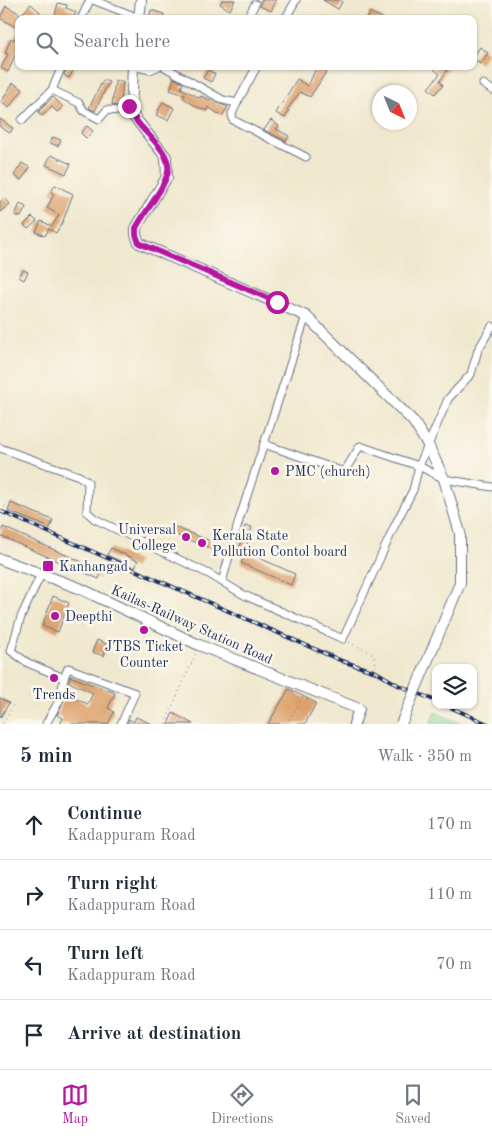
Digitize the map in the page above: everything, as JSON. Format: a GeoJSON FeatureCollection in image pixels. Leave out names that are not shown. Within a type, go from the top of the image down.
{"type":"FeatureCollection","features":[{"type":"Feature","properties":{"kind":"main road"},"geometry":{"type":"LineString","coordinates":[[139,15],[141,0]]}},
{"type":"Feature","properties":{"kind":"main road"},"geometry":{"type":"LineString","coordinates":[[133,70],[129,106],[131,113],[138,125],[166,157],[167,177],[136,228],[139,243],[306,316],[412,421],[428,445],[444,479],[460,533],[460,583],[402,724]]}},
{"type":"Feature","properties":{"kind":"main road","name":"Kailas-Railway Station Road"},"geometry":{"type":"LineString","coordinates":[[0,559],[79,588],[199,645],[359,709],[354,724]]}},
{"type":"Feature","properties":{"kind":"street"},"geometry":{"type":"LineString","coordinates":[[84,15],[92,0],[131,15]]}},
{"type":"Feature","properties":{"kind":"street"},"geometry":{"type":"LineString","coordinates":[[287,15],[296,0]]}},
{"type":"Feature","properties":{"kind":"street"},"geometry":{"type":"LineString","coordinates":[[249,15],[255,4]]}},
{"type":"Feature","properties":{"kind":"street"},"geometry":{"type":"LineString","coordinates":[[22,120],[52,90],[60,70]]}},
{"type":"Feature","properties":{"kind":"street"},"geometry":{"type":"LineString","coordinates":[[170,70],[223,100],[237,103]]}},
{"type":"Feature","properties":{"kind":"street"},"geometry":{"type":"LineString","coordinates":[[255,70],[232,114],[233,120],[306,157]]}},
{"type":"Feature","properties":{"kind":"street"},"geometry":{"type":"LineString","coordinates":[[483,84],[492,90]]}},
{"type":"Feature","properties":{"kind":"street"},"geometry":{"type":"LineString","coordinates":[[52,90],[79,103],[84,111],[99,118],[107,110],[119,111],[125,106],[129,106]]}},
{"type":"Feature","properties":{"kind":"street"},"geometry":{"type":"LineString","coordinates":[[222,582],[240,517],[306,316]]}},
{"type":"Feature","properties":{"kind":"street"},"geometry":{"type":"LineString","coordinates":[[0,448],[79,476],[88,482],[87,512],[95,519],[222,582],[244,595],[344,639],[396,523],[413,490],[419,466],[448,398],[471,374],[478,350],[492,326]]}},
{"type":"Feature","properties":{"kind":"street"},"geometry":{"type":"LineString","coordinates":[[264,444],[344,472],[360,446],[419,466],[444,479],[492,487]]}},
{"type":"Feature","properties":{"kind":"street"},"geometry":{"type":"LineString","coordinates":[[41,574],[21,617],[12,651],[28,663],[64,678]]}},
{"type":"Feature","properties":{"kind":"street"},"geometry":{"type":"LineString","coordinates":[[46,724],[60,699],[68,668],[135,693],[121,724]]}},
{"type":"Feature","properties":{"kind":"path"},"geometry":{"type":"LineString","coordinates":[[0,504],[12,509]]}},
{"type":"Feature","properties":{"kind":"path"},"geometry":{"type":"LineString","coordinates":[[344,639],[373,654],[376,663],[375,668]]}},
{"type":"Feature","properties":{"kind":"path"},"geometry":{"type":"LineString","coordinates":[[166,724],[199,645]]}},
{"type":"Feature","properties":{"kind":"path"},"geometry":{"type":"LineString","coordinates":[[287,724],[307,689]]}},
{"type":"Feature","properties":{"kind":"path"},"geometry":{"type":"LineString","coordinates":[[3,724],[13,705]]}},
{"type":"Feature","properties":{"kind":"green space"},"geometry":{"type":"Polygon","coordinates":[[[435,712],[462,724],[430,724],[435,712]]]}},
{"type":"Feature","properties":{"kind":"building"},"geometry":{"type":"Polygon","coordinates":[[[222,0],[235,0],[230,10],[220,4],[222,0]]]}},
{"type":"Feature","properties":{"kind":"building"},"geometry":{"type":"Polygon","coordinates":[[[261,0],[276,0],[271,11],[260,6],[261,0]]]}},
{"type":"Feature","properties":{"kind":"building"},"geometry":{"type":"Polygon","coordinates":[[[323,0],[339,0],[342,2],[338,9],[323,0]]]}},
{"type":"Feature","properties":{"kind":"building"},"geometry":{"type":"Polygon","coordinates":[[[58,3],[67,5],[66,8],[76,12],[75,15],[55,15],[58,3]]]}},
{"type":"Feature","properties":{"kind":"building"},"geometry":{"type":"Polygon","coordinates":[[[31,4],[40,12],[38,15],[22,14],[31,4]]]}},
{"type":"Feature","properties":{"kind":"building"},"geometry":{"type":"Polygon","coordinates":[[[6,6],[19,13],[19,15],[15,15],[15,27],[0,18],[6,6]]]}},
{"type":"Feature","properties":{"kind":"building"},"geometry":{"type":"Polygon","coordinates":[[[151,10],[164,14],[164,15],[150,15],[151,10]]]}},
{"type":"Feature","properties":{"kind":"building"},"geometry":{"type":"Polygon","coordinates":[[[11,38],[14,40],[15,38],[15,55],[8,72],[1,68],[8,54],[5,53],[11,38]]]}},
{"type":"Feature","properties":{"kind":"building"},"geometry":{"type":"Polygon","coordinates":[[[480,47],[488,53],[480,64],[477,61],[477,52],[480,47]]]}},
{"type":"Feature","properties":{"kind":"building"},"geometry":{"type":"Polygon","coordinates":[[[66,70],[73,70],[69,78],[64,75],[66,70]]]}},
{"type":"Feature","properties":{"kind":"building"},"geometry":{"type":"Polygon","coordinates":[[[208,70],[215,74],[211,82],[203,78],[208,70]]]}},
{"type":"Feature","properties":{"kind":"building"},"geometry":{"type":"Polygon","coordinates":[[[315,70],[327,70],[310,97],[300,92],[287,110],[289,111],[285,118],[276,113],[297,79],[308,86],[315,70]]]}},
{"type":"Feature","properties":{"kind":"building"},"geometry":{"type":"Polygon","coordinates":[[[435,70],[447,70],[440,81],[443,85],[435,94],[428,88],[440,74],[435,70]]]}},
{"type":"Feature","properties":{"kind":"building"},"geometry":{"type":"Polygon","coordinates":[[[174,78],[183,83],[181,88],[200,98],[201,96],[228,107],[222,116],[208,107],[207,111],[197,107],[183,98],[185,95],[170,90],[174,78]]]}},
{"type":"Feature","properties":{"kind":"building"},"geometry":{"type":"Polygon","coordinates":[[[103,80],[109,82],[95,111],[89,108],[103,80]]]}},
{"type":"Feature","properties":{"kind":"building"},"geometry":{"type":"Polygon","coordinates":[[[115,81],[123,82],[121,103],[117,106],[112,105],[115,81]]]}},
{"type":"Feature","properties":{"kind":"building"},"geometry":{"type":"Polygon","coordinates":[[[13,83],[23,89],[9,108],[1,102],[13,83]]]}},
{"type":"Feature","properties":{"kind":"building"},"geometry":{"type":"Polygon","coordinates":[[[53,97],[63,107],[57,112],[52,107],[42,116],[38,112],[53,97]]]}},
{"type":"Feature","properties":{"kind":"building"},"geometry":{"type":"Polygon","coordinates":[[[163,102],[174,108],[168,120],[156,115],[163,102]]]}},
{"type":"Feature","properties":{"kind":"building"},"geometry":{"type":"Polygon","coordinates":[[[0,119],[13,128],[10,133],[0,127],[0,119]]]}},
{"type":"Feature","properties":{"kind":"building"},"geometry":{"type":"Polygon","coordinates":[[[271,120],[279,126],[276,129],[289,136],[286,141],[264,130],[271,120]]]}},
{"type":"Feature","properties":{"kind":"building"},"geometry":{"type":"Polygon","coordinates":[[[87,126],[93,131],[86,138],[81,133],[87,126]]]}},
{"type":"Feature","properties":{"kind":"building"},"geometry":{"type":"Polygon","coordinates":[[[53,137],[61,140],[58,146],[50,143],[53,137]]]}},
{"type":"Feature","properties":{"kind":"building"},"geometry":{"type":"Polygon","coordinates":[[[51,155],[71,164],[66,174],[46,165],[51,155]]]}},
{"type":"Feature","properties":{"kind":"building"},"geometry":{"type":"Polygon","coordinates":[[[22,163],[30,168],[21,180],[14,175],[22,163]]]}},
{"type":"Feature","properties":{"kind":"building"},"geometry":{"type":"Polygon","coordinates":[[[55,185],[73,194],[63,221],[56,233],[49,229],[45,236],[36,232],[41,221],[52,226],[59,215],[47,208],[54,194],[51,192],[55,185]]]}},
{"type":"Feature","properties":{"kind":"building"},"geometry":{"type":"Polygon","coordinates":[[[5,198],[10,204],[0,212],[0,202],[5,198]]]}},
{"type":"Feature","properties":{"kind":"building"},"geometry":{"type":"Polygon","coordinates":[[[20,204],[26,207],[21,217],[15,215],[20,204]]]}},
{"type":"Feature","properties":{"kind":"building"},"geometry":{"type":"Polygon","coordinates":[[[32,217],[37,221],[28,229],[24,225],[32,217]]]}},
{"type":"Feature","properties":{"kind":"building"},"geometry":{"type":"Polygon","coordinates":[[[23,270],[28,272],[24,280],[19,277],[23,270]]]}},
{"type":"Feature","properties":{"kind":"building"},"geometry":{"type":"Polygon","coordinates":[[[11,503],[53,520],[50,528],[8,511],[11,503]]]}},
{"type":"Feature","properties":{"kind":"building"},"geometry":{"type":"Polygon","coordinates":[[[169,525],[221,545],[218,551],[165,531],[169,525]]]}},
{"type":"Feature","properties":{"kind":"building"},"geometry":{"type":"Polygon","coordinates":[[[245,526],[252,527],[244,555],[238,553],[245,526]]]}},
{"type":"Feature","properties":{"kind":"building"},"geometry":{"type":"Polygon","coordinates":[[[3,527],[102,571],[99,579],[0,536],[3,527]]]}},
{"type":"Feature","properties":{"kind":"building"},"geometry":{"type":"Polygon","coordinates":[[[111,548],[138,561],[135,568],[107,555],[111,548]]]}},
{"type":"Feature","properties":{"kind":"building"},"geometry":{"type":"Polygon","coordinates":[[[246,552],[295,574],[291,585],[241,563],[246,552]]]}},
{"type":"Feature","properties":{"kind":"building","name":"Deepthi"},"geometry":{"type":"Polygon","coordinates":[[[53,596],[69,603],[58,632],[42,626],[53,596]]]}},
{"type":"Feature","properties":{"kind":"building"},"geometry":{"type":"Polygon","coordinates":[[[97,640],[107,644],[104,656],[92,652],[97,640]]]}},
{"type":"Feature","properties":{"kind":"building"},"geometry":{"type":"Polygon","coordinates":[[[70,676],[115,693],[108,708],[114,712],[108,724],[60,724],[63,718],[57,715],[66,695],[88,704],[93,693],[69,682],[70,676]]]}},
{"type":"Feature","properties":{"kind":"building"},"geometry":{"type":"Polygon","coordinates":[[[289,689],[316,703],[305,724],[268,724],[289,689]]]}},
{"type":"Feature","properties":{"kind":"building"},"geometry":{"type":"Polygon","coordinates":[[[0,698],[9,703],[0,718],[0,698]]]}},
{"type":"Feature","properties":{"kind":"building"},"geometry":{"type":"Polygon","coordinates":[[[173,713],[193,724],[168,724],[173,713]]]}},
{"type":"Feature","properties":{"kind":"building"},"geometry":{"type":"Polygon","coordinates":[[[136,717],[152,724],[127,724],[129,719],[134,722],[136,717]]]}},
{"type":"Feature","properties":{"kind":"railway"},"geometry":{"type":"LineString","coordinates":[[0,511],[342,661],[376,672],[398,685],[432,699]]}},
{"type":"Feature","properties":{"kind":"railway"},"geometry":{"type":"LineString","coordinates":[[454,709],[488,724]]}},
{"type":"Feature","properties":{"kind":"place","name":"PMC (church)"},"geometry":{"type":"Point","coordinates":[275,471]}},
{"type":"Feature","properties":{"kind":"place","name":"Universal College"},"geometry":{"type":"Point","coordinates":[186,537]}},
{"type":"Feature","properties":{"kind":"place","name":"Kerala State Pollution Contol board"},"geometry":{"type":"Point","coordinates":[202,543]}},
{"type":"Feature","properties":{"kind":"place","name":"Kanhangad"},"geometry":{"type":"Point","coordinates":[48,566]}},
{"type":"Feature","properties":{"kind":"place","name":"Deepthi"},"geometry":{"type":"Point","coordinates":[55,616]}},
{"type":"Feature","properties":{"kind":"place","name":"JTBS Ticket Counter"},"geometry":{"type":"Point","coordinates":[144,630]}},
{"type":"Feature","properties":{"kind":"place","name":"Trends"},"geometry":{"type":"Point","coordinates":[54,678]}},
{"type":"Feature","properties":{"kind":"route"},"geometry":{"type":"LineString","coordinates":[[129,106],[138,125],[166,157],[167,177],[136,228],[139,243],[277,302]]}}]}
